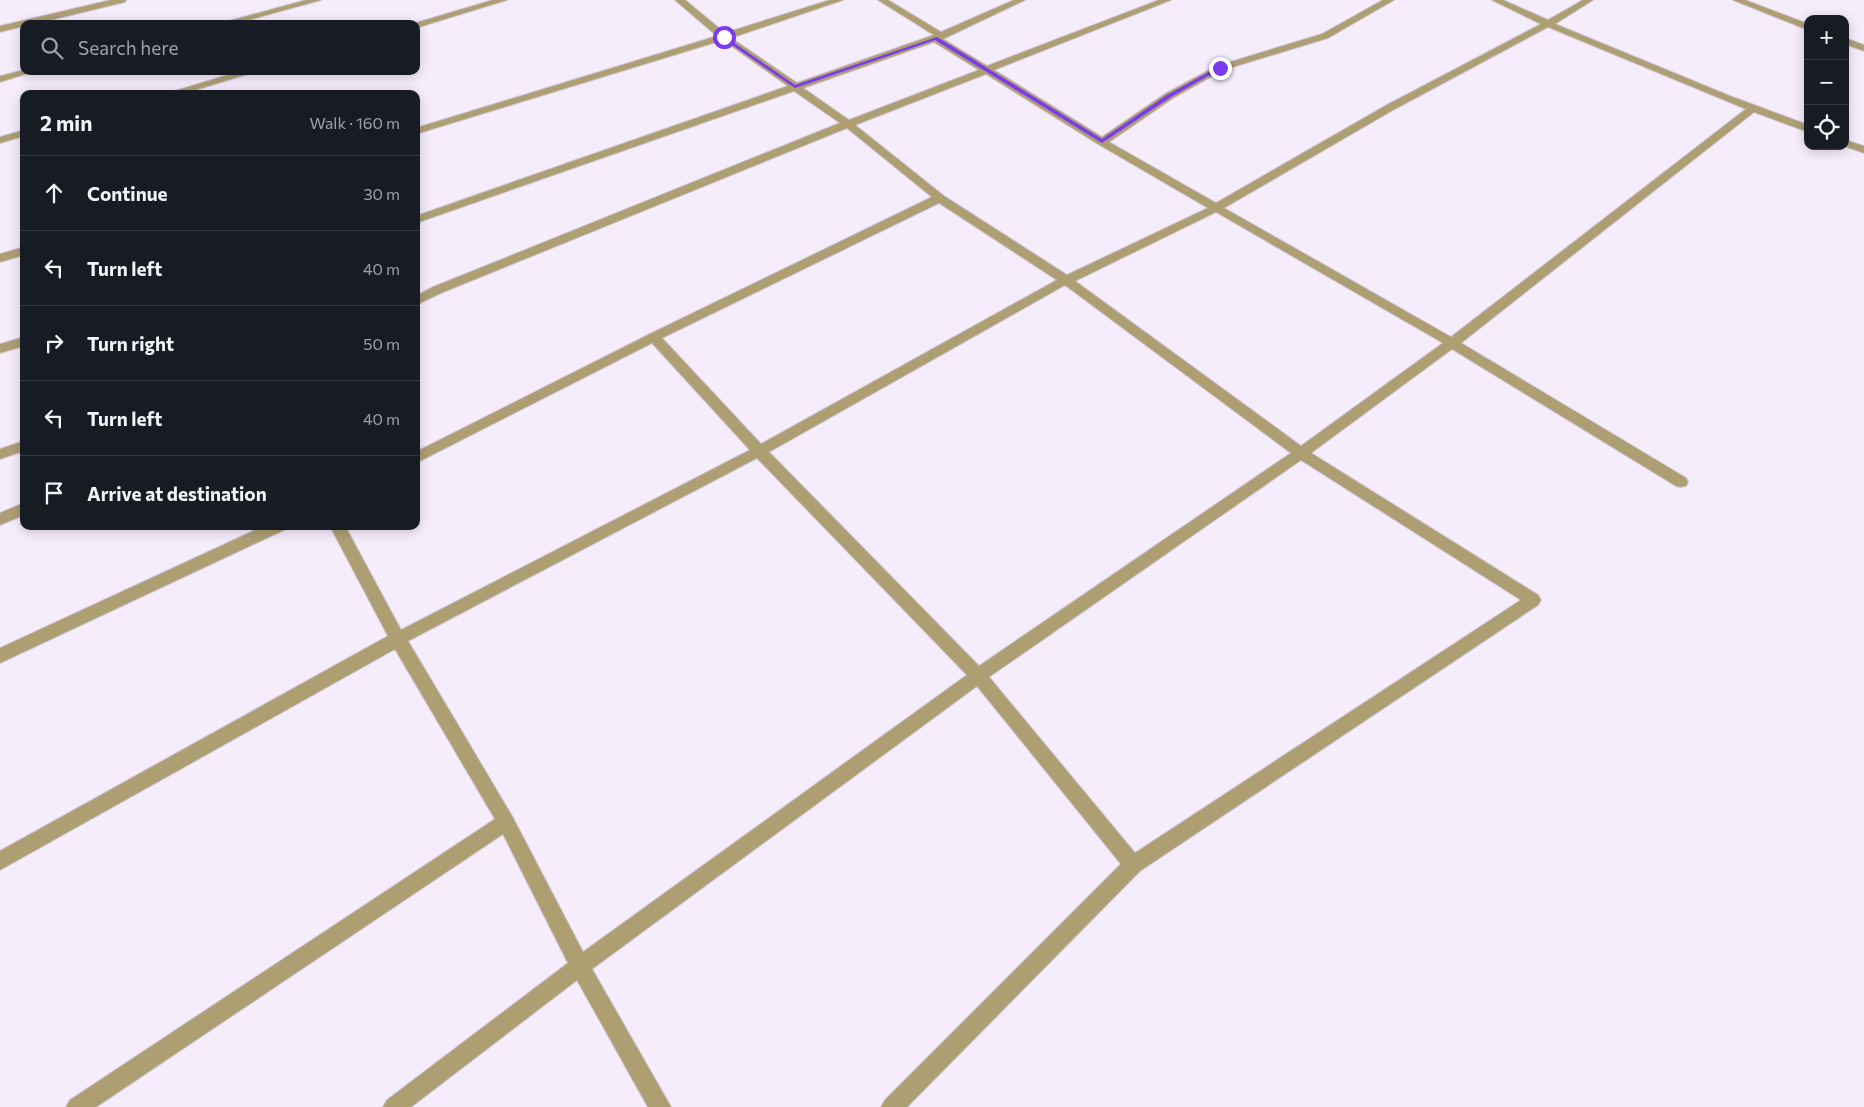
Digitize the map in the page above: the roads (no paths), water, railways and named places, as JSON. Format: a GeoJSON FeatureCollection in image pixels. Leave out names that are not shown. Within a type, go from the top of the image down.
{"type":"FeatureCollection","features":[{"type":"Feature","properties":{"kind":"street"},"geometry":{"type":"LineString","coordinates":[[38,20],[122,0]]}},
{"type":"Feature","properties":{"kind":"street"},"geometry":{"type":"LineString","coordinates":[[238,20],[317,0]]}},
{"type":"Feature","properties":{"kind":"street"},"geometry":{"type":"LineString","coordinates":[[420,24],[503,0]]}},
{"type":"Feature","properties":{"kind":"street"},"geometry":{"type":"LineString","coordinates":[[679,0],[724,37],[848,124],[940,198],[1066,280],[1301,453],[1533,600],[1133,866],[892,1107]]}},
{"type":"Feature","properties":{"kind":"street"},"geometry":{"type":"LineString","coordinates":[[420,130],[840,0]]}},
{"type":"Feature","properties":{"kind":"street"},"geometry":{"type":"LineString","coordinates":[[882,0],[987,70],[1102,142],[1452,343],[1681,482]]}},
{"type":"Feature","properties":{"kind":"street"},"geometry":{"type":"LineString","coordinates":[[420,219],[938,37],[1021,0]]}},
{"type":"Feature","properties":{"kind":"street"},"geometry":{"type":"LineString","coordinates":[[420,299],[446,286],[848,124],[1168,0]]}},
{"type":"Feature","properties":{"kind":"street"},"geometry":{"type":"LineString","coordinates":[[1102,142],[1169,96],[1220,68],[1325,36],[1390,0]]}},
{"type":"Feature","properties":{"kind":"street"},"geometry":{"type":"LineString","coordinates":[[1496,0],[1548,24],[1804,127]]}},
{"type":"Feature","properties":{"kind":"street"},"geometry":{"type":"LineString","coordinates":[[0,861],[398,639],[759,451],[1066,280],[1216,208],[1389,108],[1548,24],[1589,0]]}},
{"type":"Feature","properties":{"kind":"street"},"geometry":{"type":"LineString","coordinates":[[1737,0],[1804,25]]}},
{"type":"Feature","properties":{"kind":"street"},"geometry":{"type":"LineString","coordinates":[[0,29],[20,24]]}},
{"type":"Feature","properties":{"kind":"street"},"geometry":{"type":"LineString","coordinates":[[1849,42],[1864,48]]}},
{"type":"Feature","properties":{"kind":"street"},"geometry":{"type":"LineString","coordinates":[[0,79],[20,74]]}},
{"type":"Feature","properties":{"kind":"street"},"geometry":{"type":"LineString","coordinates":[[184,90],[239,75]]}},
{"type":"Feature","properties":{"kind":"street"},"geometry":{"type":"LineString","coordinates":[[394,1107],[580,966],[978,676],[1301,453],[1452,343],[1753,108]]}},
{"type":"Feature","properties":{"kind":"street"},"geometry":{"type":"LineString","coordinates":[[0,140],[20,134]]}},
{"type":"Feature","properties":{"kind":"street"},"geometry":{"type":"LineString","coordinates":[[1849,144],[1864,150]]}},
{"type":"Feature","properties":{"kind":"street"},"geometry":{"type":"LineString","coordinates":[[420,456],[654,337],[940,198]]}},
{"type":"Feature","properties":{"kind":"street"},"geometry":{"type":"LineString","coordinates":[[0,258],[20,252]]}},
{"type":"Feature","properties":{"kind":"street"},"geometry":{"type":"LineString","coordinates":[[654,337],[759,451],[978,676],[1133,866]]}},
{"type":"Feature","properties":{"kind":"street"},"geometry":{"type":"LineString","coordinates":[[0,349],[20,343]]}},
{"type":"Feature","properties":{"kind":"street"},"geometry":{"type":"LineString","coordinates":[[0,454],[20,447]]}},
{"type":"Feature","properties":{"kind":"street"},"geometry":{"type":"LineString","coordinates":[[0,519],[20,511]]}},
{"type":"Feature","properties":{"kind":"street"},"geometry":{"type":"LineString","coordinates":[[0,656],[270,530]]}},
{"type":"Feature","properties":{"kind":"street"},"geometry":{"type":"LineString","coordinates":[[339,530],[398,639],[506,822],[580,966],[660,1107]]}},
{"type":"Feature","properties":{"kind":"street"},"geometry":{"type":"LineString","coordinates":[[77,1107],[506,822]]}}]}
